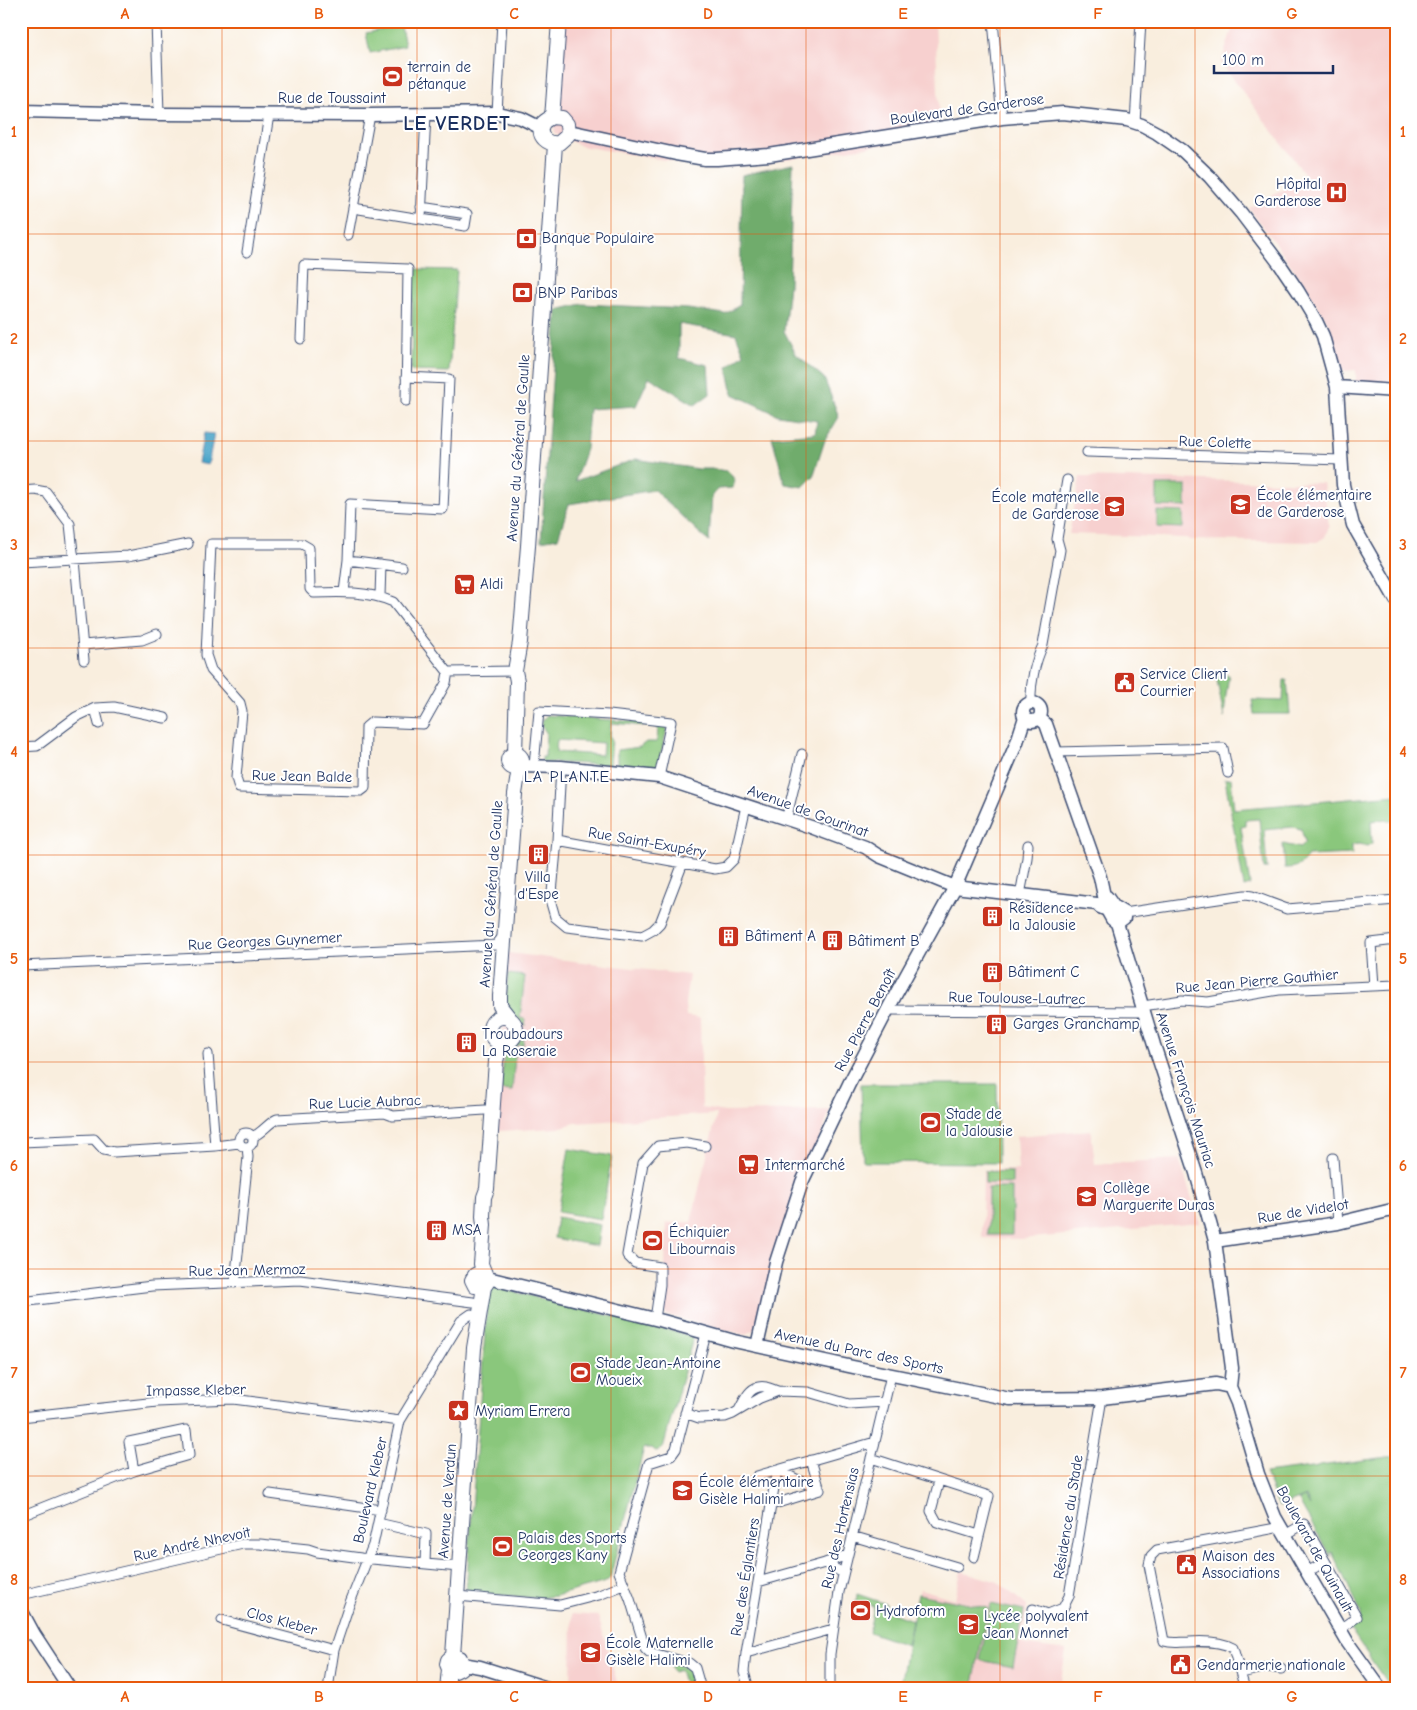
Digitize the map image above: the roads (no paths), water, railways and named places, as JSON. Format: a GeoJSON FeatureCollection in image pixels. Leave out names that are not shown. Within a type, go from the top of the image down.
{"type":"FeatureCollection","features":[{"type":"Feature","properties":{"kind":"main road"},"geometry":{"type":"LineString","coordinates":[[556,118],[553,105],[559,21]]}},
{"type":"Feature","properties":{"kind":"main road"},"geometry":{"type":"LineString","coordinates":[[556,118],[567,21]]}},
{"type":"Feature","properties":{"kind":"main road"},"geometry":{"type":"LineString","coordinates":[[556,118],[567,124],[569,131],[566,139],[551,144],[544,139],[541,128],[544,121],[556,118]]}},
{"type":"Feature","properties":{"kind":"main road","name":"Avenue du Général de Gaulle"},"geometry":{"type":"LineString","coordinates":[[496,1019],[493,996],[520,764],[515,671],[520,642],[528,546],[555,144]]}},
{"type":"Feature","properties":{"kind":"main road","name":"Avenue du Général de Gaulle"},"geometry":{"type":"LineString","coordinates":[[500,939],[500,1006],[511,1020]]}},
{"type":"Feature","properties":{"kind":"main road"},"geometry":{"type":"LineString","coordinates":[[481,1279],[477,1217],[478,1199],[482,1188],[488,1060],[500,1041],[512,1038],[515,1031],[511,1020],[503,1017],[496,1019],[490,1029],[500,1041],[496,1061],[487,1189],[482,1216],[484,1224],[481,1279]]}},
{"type":"Feature","properties":{"kind":"main road","name":"Avenue de Verdun"},"geometry":{"type":"LineString","coordinates":[[474,1348],[472,1308],[475,1292],[481,1279]]}},
{"type":"Feature","properties":{"kind":"main road","name":"Avenue de Verdun"},"geometry":{"type":"LineString","coordinates":[[454,1689],[457,1596],[474,1348],[481,1279]]}},
{"type":"Feature","properties":{"kind":"main road","name":"Avenue de Verdun"},"geometry":{"type":"LineString","coordinates":[[447,1689],[455,1665]]}},
{"type":"Feature","properties":{"kind":"street"},"geometry":{"type":"LineString","coordinates":[[156,21],[160,114]]}},
{"type":"Feature","properties":{"kind":"street"},"geometry":{"type":"LineString","coordinates":[[497,112],[502,21]]}},
{"type":"Feature","properties":{"kind":"street"},"geometry":{"type":"LineString","coordinates":[[993,21],[1002,118]]}},
{"type":"Feature","properties":{"kind":"street"},"geometry":{"type":"LineString","coordinates":[[1135,123],[1142,21]]}},
{"type":"Feature","properties":{"kind":"street","name":"Rue de Toussaint"},"geometry":{"type":"LineString","coordinates":[[21,111],[269,115],[497,112],[521,118],[541,128]]}},
{"type":"Feature","properties":{"kind":"street","name":"Boulevard de Garderose"},"geometry":{"type":"LineString","coordinates":[[569,131],[676,154],[717,159],[769,154],[1002,118],[1063,113],[1127,120],[1157,133],[1183,151],[1210,177],[1241,213],[1283,269],[1316,321],[1325,344],[1336,387],[1343,485],[1353,526],[1396,600]]}},
{"type":"Feature","properties":{"kind":"street"},"geometry":{"type":"LineString","coordinates":[[421,219],[426,114]]}},
{"type":"Feature","properties":{"kind":"street","name":"Rue de Toussaint"},"geometry":{"type":"LineString","coordinates":[[247,252],[269,115]]}},
{"type":"Feature","properties":{"kind":"street"},"geometry":{"type":"LineString","coordinates":[[348,235],[370,115]]}},
{"type":"Feature","properties":{"kind":"street"},"geometry":{"type":"LineString","coordinates":[[353,208],[465,226],[467,214],[421,206]]}},
{"type":"Feature","properties":{"kind":"street"},"geometry":{"type":"LineString","coordinates":[[301,339],[304,264],[408,269],[406,401]]}},
{"type":"Feature","properties":{"kind":"street"},"geometry":{"type":"LineString","coordinates":[[406,377],[449,378],[443,509],[350,504],[348,560],[344,592],[380,596],[393,602],[448,672],[515,671]]}},
{"type":"Feature","properties":{"kind":"street"},"geometry":{"type":"LineString","coordinates":[[1336,387],[1396,391]]}},
{"type":"Feature","properties":{"kind":"street","name":"Rue Colette"},"geometry":{"type":"LineString","coordinates":[[1087,452],[1341,460]]}},
{"type":"Feature","properties":{"kind":"street"},"geometry":{"type":"LineString","coordinates":[[1039,718],[1032,721],[1025,717],[1024,709],[1031,703],[1036,664],[1043,645],[1060,550],[1056,539],[1067,480]]}},
{"type":"Feature","properties":{"kind":"street"},"geometry":{"type":"LineString","coordinates":[[21,491],[35,490],[46,492],[70,524],[84,660]]}},
{"type":"Feature","properties":{"kind":"street"},"geometry":{"type":"LineString","coordinates":[[21,562],[128,556],[188,544]]}},
{"type":"Feature","properties":{"kind":"street","name":"Rue Jean Balde"},"geometry":{"type":"LineString","coordinates":[[344,592],[314,593],[310,589],[309,548],[302,544],[211,544],[206,655],[211,670],[240,703],[242,711],[236,778],[239,788],[361,791],[365,788],[366,726],[372,722],[424,724],[446,684],[448,672]]}},
{"type":"Feature","properties":{"kind":"street"},"geometry":{"type":"LineString","coordinates":[[348,560],[402,567]]}},
{"type":"Feature","properties":{"kind":"street"},"geometry":{"type":"LineString","coordinates":[[380,596],[381,564]]}},
{"type":"Feature","properties":{"kind":"street"},"geometry":{"type":"LineString","coordinates":[[82,645],[142,640],[157,634]]}},
{"type":"Feature","properties":{"kind":"street"},"geometry":{"type":"LineString","coordinates":[[1031,703],[1037,705],[1041,710],[1039,718]]}},
{"type":"Feature","properties":{"kind":"street"},"geometry":{"type":"LineString","coordinates":[[21,747],[38,746],[76,717],[95,708],[114,706],[164,718]]}},
{"type":"Feature","properties":{"kind":"street"},"geometry":{"type":"LineString","coordinates":[[95,708],[100,724]]}},
{"type":"Feature","properties":{"kind":"street"},"geometry":{"type":"LineString","coordinates":[[520,764],[539,711],[609,715],[671,722],[659,777]]}},
{"type":"Feature","properties":{"kind":"street","name":"Rue Pierre Benoît"},"geometry":{"type":"LineString","coordinates":[[756,1346],[776,1262],[802,1182],[838,1105],[955,887],[1017,742],[1025,717]]}},
{"type":"Feature","properties":{"kind":"street"},"geometry":{"type":"LineString","coordinates":[[1039,718],[1046,724],[1096,868],[1101,900]]}},
{"type":"Feature","properties":{"kind":"street"},"geometry":{"type":"LineString","coordinates":[[1056,752],[1223,748],[1228,773]]}},
{"type":"Feature","properties":{"kind":"street"},"geometry":{"type":"LineString","coordinates":[[786,820],[802,754]]}},
{"type":"Feature","properties":{"kind":"street","name":"Avenue de Gourinat"},"geometry":{"type":"LineString","coordinates":[[520,764],[659,777],[865,847],[879,856],[955,887],[1020,895],[1101,900]]}},
{"type":"Feature","properties":{"kind":"street"},"geometry":{"type":"LineString","coordinates":[[561,768],[551,903],[554,917],[567,926],[642,936],[653,930],[660,923],[683,863]]}},
{"type":"Feature","properties":{"kind":"street","name":"Rue Saint-Exupéry"},"geometry":{"type":"LineString","coordinates":[[557,840],[716,869],[726,866],[734,859],[746,806]]}},
{"type":"Feature","properties":{"kind":"street"},"geometry":{"type":"LineString","coordinates":[[1020,895],[1028,858],[1028,846]]}},
{"type":"Feature","properties":{"kind":"street"},"geometry":{"type":"LineString","coordinates":[[1121,918],[1245,895],[1287,909],[1396,900]]}},
{"type":"Feature","properties":{"kind":"street","name":"Avenue François Mauriac"},"geometry":{"type":"LineString","coordinates":[[1101,900],[1109,898],[1121,918],[1144,1009],[1196,1173],[1215,1241],[1232,1368],[1230,1387]]}},
{"type":"Feature","properties":{"kind":"street","name":"Rue Georges Guynemer"},"geometry":{"type":"LineString","coordinates":[[21,966],[500,939]]}},
{"type":"Feature","properties":{"kind":"street"},"geometry":{"type":"LineString","coordinates":[[1374,986],[1371,943],[1396,940]]}},
{"type":"Feature","properties":{"kind":"street","name":"Rue Jean Pierre Gauthier"},"geometry":{"type":"LineString","coordinates":[[1144,1009],[1182,1000],[1208,1002],[1279,990],[1396,985]]}},
{"type":"Feature","properties":{"kind":"street","name":"Rue Toulouse-Lautrec"},"geometry":{"type":"LineString","coordinates":[[889,1010],[1144,1009]]}},
{"type":"Feature","properties":{"kind":"street"},"geometry":{"type":"LineString","coordinates":[[208,1054],[215,1146]]}},
{"type":"Feature","properties":{"kind":"street","name":"Rue Lucie Aubrac"},"geometry":{"type":"LineString","coordinates":[[243,1145],[252,1143],[252,1137],[259,1134],[269,1123],[277,1120],[385,1113],[393,1116],[485,1110]]}},
{"type":"Feature","properties":{"kind":"street"},"geometry":{"type":"LineString","coordinates":[[21,1142],[94,1138],[104,1150],[114,1152],[243,1145],[248,1157],[235,1283]]}},
{"type":"Feature","properties":{"kind":"street"},"geometry":{"type":"LineString","coordinates":[[655,1319],[660,1285],[660,1267],[635,1263],[627,1255],[643,1163],[658,1146],[687,1143],[705,1146]]}},
{"type":"Feature","properties":{"kind":"street"},"geometry":{"type":"LineString","coordinates":[[1333,1158],[1338,1223]]}},
{"type":"Feature","properties":{"kind":"street","name":"Rue de Videlot"},"geometry":{"type":"LineString","coordinates":[[1215,1241],[1338,1223],[1396,1209]]}},
{"type":"Feature","properties":{"kind":"street","name":"Avenue du Parc des Sports"},"geometry":{"type":"LineString","coordinates":[[481,1279],[655,1319],[756,1346],[1010,1399],[1102,1398],[1216,1384],[1230,1387]]}},
{"type":"Feature","properties":{"kind":"street","name":"Rue Jean Mermoz"},"geometry":{"type":"LineString","coordinates":[[21,1302],[152,1286],[300,1280],[472,1308]]}},
{"type":"Feature","properties":{"kind":"street","name":"Boulevard Kleber"},"geometry":{"type":"LineString","coordinates":[[328,1689],[334,1650],[349,1605],[373,1545],[400,1421],[472,1308]]}},
{"type":"Feature","properties":{"kind":"street"},"geometry":{"type":"LineString","coordinates":[[701,1689],[695,1668],[689,1663],[649,1652],[645,1648],[630,1599],[619,1572],[649,1463],[671,1456],[676,1449],[706,1334]]}},
{"type":"Feature","properties":{"kind":"street","name":"Rue des Hortensias"},"geometry":{"type":"LineString","coordinates":[[830,1689],[831,1644],[843,1573],[891,1375]]}},
{"type":"Feature","properties":{"kind":"street","name":"Boulevard de Quinault"},"geometry":{"type":"LineString","coordinates":[[1230,1387],[1237,1403],[1258,1474],[1283,1531],[1340,1629],[1381,1689]]}},
{"type":"Feature","properties":{"kind":"street"},"geometry":{"type":"LineString","coordinates":[[685,1413],[699,1418],[726,1417],[760,1398],[778,1391],[808,1392],[849,1404],[885,1402]]}},
{"type":"Feature","properties":{"kind":"street","name":"Résidence du Stade"},"geometry":{"type":"LineString","coordinates":[[1033,1609],[1048,1614],[1063,1608],[1069,1596],[1102,1398]]}},
{"type":"Feature","properties":{"kind":"street","name":"Impasse Kleber"},"geometry":{"type":"LineString","coordinates":[[21,1417],[157,1402],[233,1399],[400,1421]]}},
{"type":"Feature","properties":{"kind":"street"},"geometry":{"type":"LineString","coordinates":[[21,1516],[134,1471],[189,1455],[186,1430],[129,1442],[134,1471]]}},
{"type":"Feature","properties":{"kind":"street"},"geometry":{"type":"LineString","coordinates":[[757,1476],[875,1442]]}},
{"type":"Feature","properties":{"kind":"street"},"geometry":{"type":"LineString","coordinates":[[871,1458],[989,1496],[974,1557]]}},
{"type":"Feature","properties":{"kind":"street"},"geometry":{"type":"LineString","coordinates":[[811,1460],[820,1490]]}},
{"type":"Feature","properties":{"kind":"street"},"geometry":{"type":"LineString","coordinates":[[776,1470],[820,1490]]}},
{"type":"Feature","properties":{"kind":"street","name":"Rue des Églantiers"},"geometry":{"type":"LineString","coordinates":[[749,1689],[744,1672],[746,1653],[776,1470]]}},
{"type":"Feature","properties":{"kind":"street"},"geometry":{"type":"LineString","coordinates":[[939,1481],[931,1511],[937,1522],[979,1535]]}},
{"type":"Feature","properties":{"kind":"street"},"geometry":{"type":"LineString","coordinates":[[771,1505],[820,1490]]}},
{"type":"Feature","properties":{"kind":"street"},"geometry":{"type":"LineString","coordinates":[[270,1494],[381,1510]]}},
{"type":"Feature","properties":{"kind":"street"},"geometry":{"type":"LineString","coordinates":[[378,1523],[426,1534],[425,1564]]}},
{"type":"Feature","properties":{"kind":"street"},"geometry":{"type":"LineString","coordinates":[[1245,1689],[1233,1648],[1225,1644],[1192,1641],[1171,1644],[1164,1641],[1149,1565],[1151,1556],[1158,1550],[1283,1531],[1304,1524],[1357,1617],[1340,1629]]}},
{"type":"Feature","properties":{"kind":"street"},"geometry":{"type":"LineString","coordinates":[[852,1536],[957,1567]]}},
{"type":"Feature","properties":{"kind":"street","name":"Rue André Nhevoit"},"geometry":{"type":"LineString","coordinates":[[21,1595],[243,1544],[308,1549],[367,1559],[459,1567]]}},
{"type":"Feature","properties":{"kind":"street"},"geometry":{"type":"LineString","coordinates":[[758,1582],[825,1563],[848,1554]]}},
{"type":"Feature","properties":{"kind":"street"},"geometry":{"type":"LineString","coordinates":[[1307,1572],[1325,1562]]}},
{"type":"Feature","properties":{"kind":"street"},"geometry":{"type":"LineString","coordinates":[[825,1563],[843,1573]]}},
{"type":"Feature","properties":{"kind":"street"},"geometry":{"type":"LineString","coordinates":[[457,1596],[560,1605],[599,1595],[624,1585]]}},
{"type":"Feature","properties":{"kind":"street"},"geometry":{"type":"LineString","coordinates":[[21,1610],[28,1634],[70,1689]]}},
{"type":"Feature","properties":{"kind":"street","name":"Clos Kleber"},"geometry":{"type":"LineString","coordinates":[[222,1620],[334,1650]]}},
{"type":"Feature","properties":{"kind":"street"},"geometry":{"type":"LineString","coordinates":[[746,1653],[833,1629]]}},
{"type":"Feature","properties":{"kind":"street"},"geometry":{"type":"LineString","coordinates":[[813,1634],[831,1644]]}},
{"type":"Feature","properties":{"kind":"street"},"geometry":{"type":"LineString","coordinates":[[455,1665],[480,1668],[550,1689]]}},
{"type":"Feature","properties":{"kind":"street"},"geometry":{"type":"LineString","coordinates":[[1241,1673],[1268,1667],[1281,1669]]}},
{"type":"Feature","properties":{"kind":"water"},"geometry":{"type":"Polygon","coordinates":[[[204,433],[214,434],[208,465],[198,463],[204,433]]]}},
{"type":"Feature","properties":{"kind":"place","name":"terrain de pétanque"},"geometry":{"type":"Point","coordinates":[392,76]}},
{"type":"Feature","properties":{"kind":"place","name":"Hôpital Garderose"},"geometry":{"type":"Point","coordinates":[1337,193]}},
{"type":"Feature","properties":{"kind":"place","name":"Banque Populaire"},"geometry":{"type":"Point","coordinates":[526,238]}},
{"type":"Feature","properties":{"kind":"place","name":"BNP Paribas"},"geometry":{"type":"Point","coordinates":[522,293]}},
{"type":"Feature","properties":{"kind":"place","name":"École élémentaire de Garderose"},"geometry":{"type":"Point","coordinates":[1241,504]}},
{"type":"Feature","properties":{"kind":"place","name":"École maternelle de Garderose"},"geometry":{"type":"Point","coordinates":[1115,506]}},
{"type":"Feature","properties":{"kind":"place","name":"Aldi"},"geometry":{"type":"Point","coordinates":[464,584]}},
{"type":"Feature","properties":{"kind":"place","name":"Service Client Courrier"},"geometry":{"type":"Point","coordinates":[1124,683]}},
{"type":"Feature","properties":{"kind":"place","name":"Villa d'Espe"},"geometry":{"type":"Point","coordinates":[538,854]}},
{"type":"Feature","properties":{"kind":"place","name":"Résidence la Jalousie"},"geometry":{"type":"Point","coordinates":[993,917]}},
{"type":"Feature","properties":{"kind":"place","name":"Bâtiment A"},"geometry":{"type":"Point","coordinates":[729,936]}},
{"type":"Feature","properties":{"kind":"place","name":"Bâtiment B"},"geometry":{"type":"Point","coordinates":[832,941]}},
{"type":"Feature","properties":{"kind":"place","name":"Bâtiment C"},"geometry":{"type":"Point","coordinates":[992,972]}},
{"type":"Feature","properties":{"kind":"place","name":"Garges Granchamp"},"geometry":{"type":"Point","coordinates":[997,1024]}},
{"type":"Feature","properties":{"kind":"place","name":"Troubadours La Roseraie"},"geometry":{"type":"Point","coordinates":[466,1043]}},
{"type":"Feature","properties":{"kind":"place","name":"Stade de la Jalousie"},"geometry":{"type":"Point","coordinates":[930,1123]}},
{"type":"Feature","properties":{"kind":"place","name":"Intermarché"},"geometry":{"type":"Point","coordinates":[749,1165]}},
{"type":"Feature","properties":{"kind":"place","name":"Collège Marguerite Duras"},"geometry":{"type":"Point","coordinates":[1087,1197]}},
{"type":"Feature","properties":{"kind":"place","name":"MSA"},"geometry":{"type":"Point","coordinates":[436,1230]}},
{"type":"Feature","properties":{"kind":"place","name":"Échiquier Libournais"},"geometry":{"type":"Point","coordinates":[653,1241]}},
{"type":"Feature","properties":{"kind":"place","name":"Stade Jean-Antoine Moueix"},"geometry":{"type":"Point","coordinates":[580,1372]}},
{"type":"Feature","properties":{"kind":"place","name":"Myriam Errera"},"geometry":{"type":"Point","coordinates":[459,1411]}},
{"type":"Feature","properties":{"kind":"place","name":"École élémentaire Gisèle Halimi"},"geometry":{"type":"Point","coordinates":[683,1491]}},
{"type":"Feature","properties":{"kind":"place","name":"Palais des Sports Georges Kany"},"geometry":{"type":"Point","coordinates":[502,1547]}},
{"type":"Feature","properties":{"kind":"place","name":"Maison des Associations"},"geometry":{"type":"Point","coordinates":[1186,1565]}},
{"type":"Feature","properties":{"kind":"place","name":"Hydroform"},"geometry":{"type":"Point","coordinates":[860,1611]}},
{"type":"Feature","properties":{"kind":"place","name":"Lycée polyvalent Jean Monnet"},"geometry":{"type":"Point","coordinates":[968,1625]}},
{"type":"Feature","properties":{"kind":"place","name":"École Maternelle Gisèle Halimi"},"geometry":{"type":"Point","coordinates":[590,1652]}},
{"type":"Feature","properties":{"kind":"place","name":"Gendarmerie nationale"},"geometry":{"type":"Point","coordinates":[1181,1665]}},
{"type":"Feature","properties":{"kind":"district","name":"LE VERDET"},"geometry":{"type":"Point","coordinates":[457,123]}},
{"type":"Feature","properties":{"kind":"district","name":"LA PLANTE"},"geometry":{"type":"Point","coordinates":[567,777]}}]}
